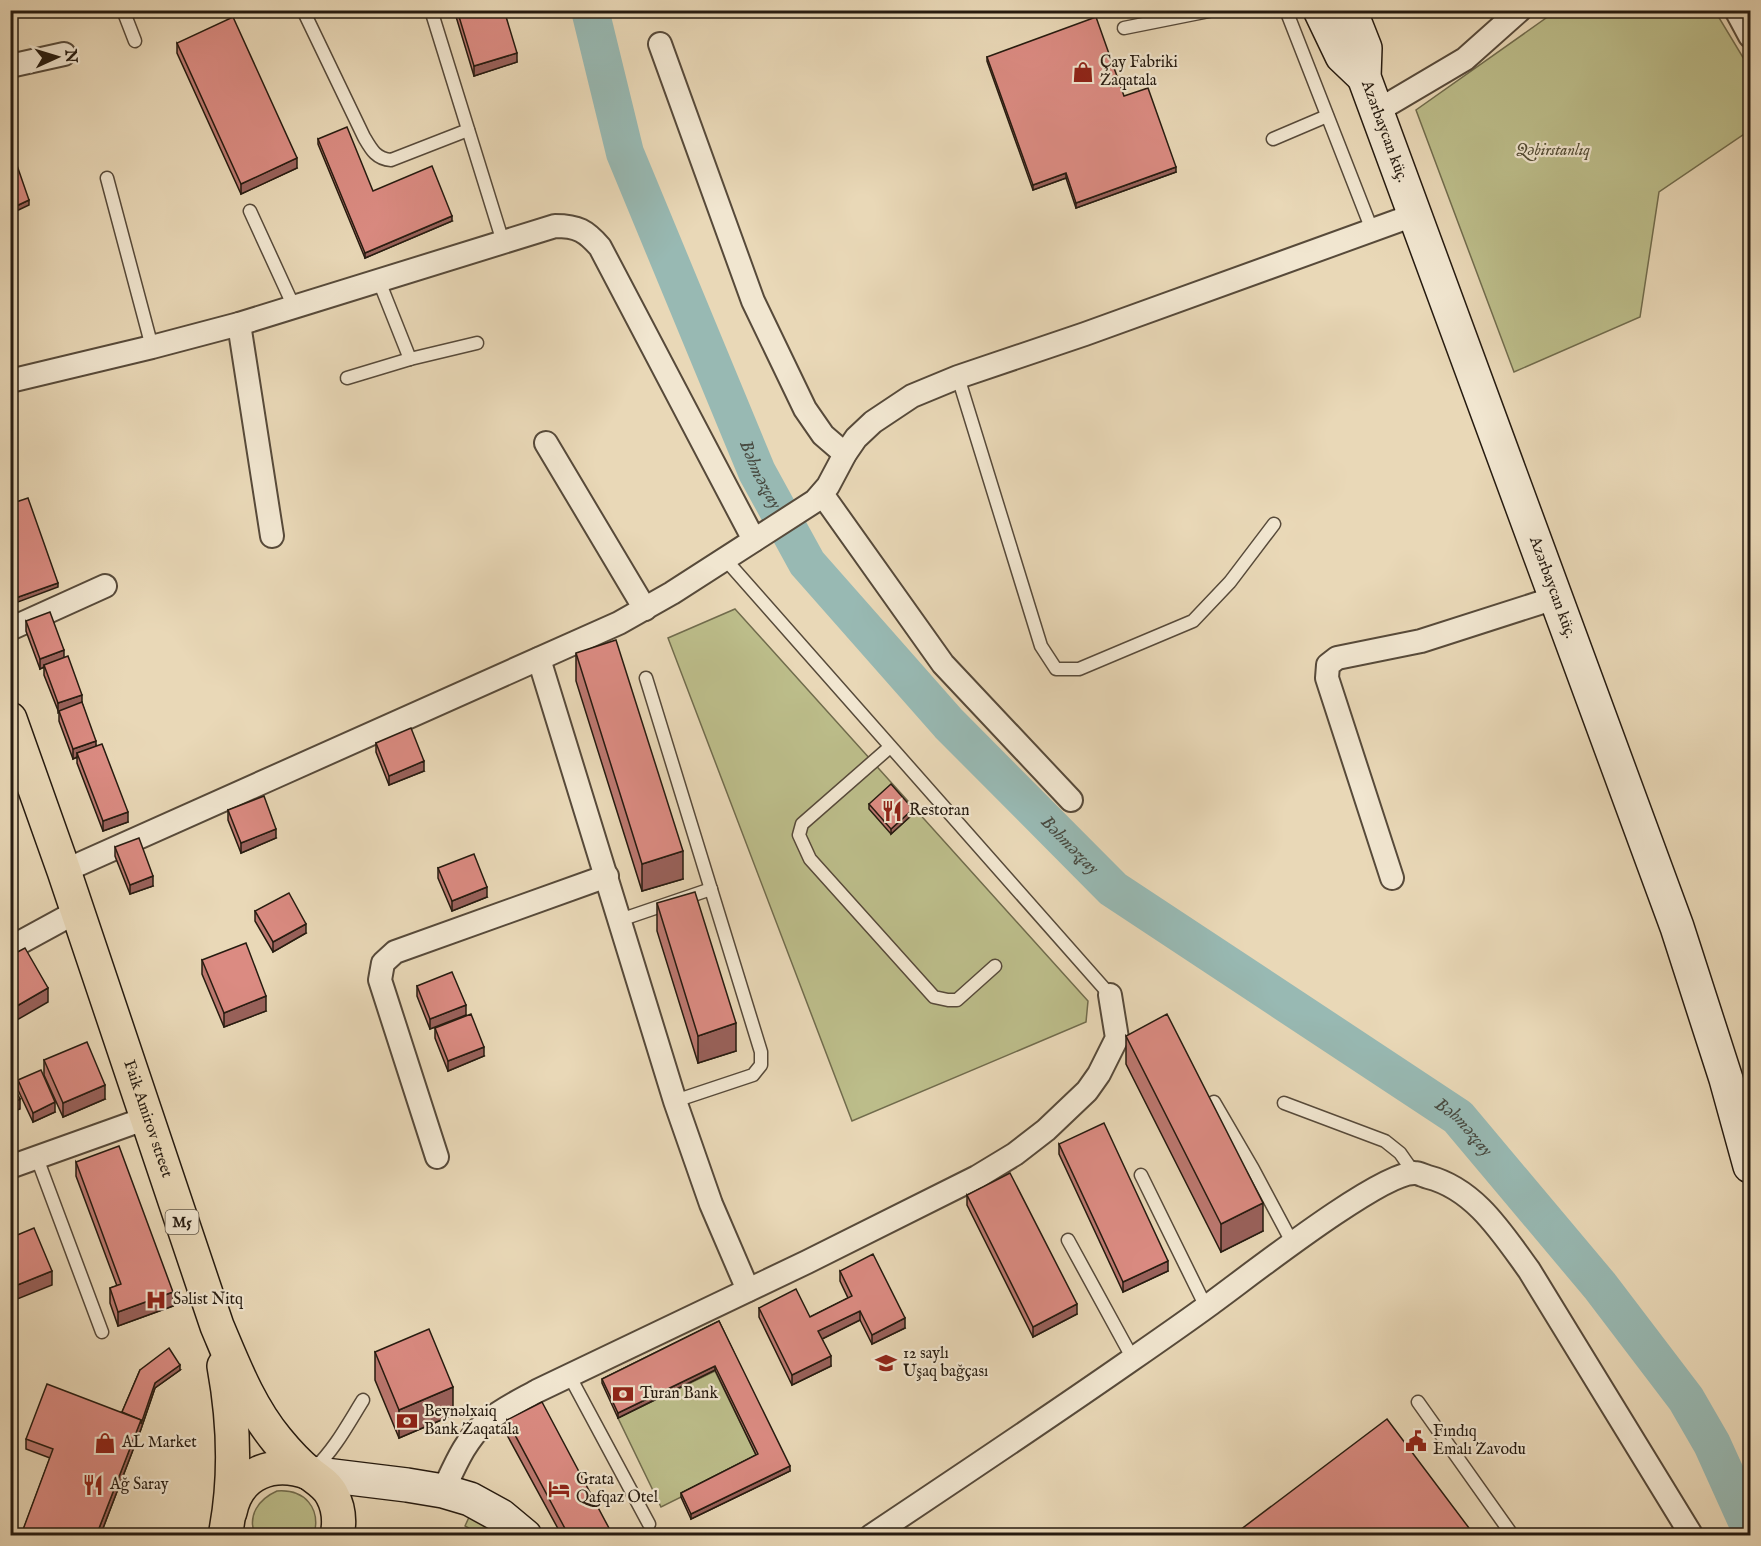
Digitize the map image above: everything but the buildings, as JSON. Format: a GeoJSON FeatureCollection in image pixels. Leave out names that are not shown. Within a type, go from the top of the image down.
{"type":"FeatureCollection","features":[{"type":"Feature","properties":{"kind":"highway","name":"M5"},"geometry":{"type":"LineString","coordinates":[[10,719],[64,871],[76,912]]}},
{"type":"Feature","properties":{"kind":"highway","name":"Faik Amirov street"},"geometry":{"type":"LineString","coordinates":[[76,912],[217,1326]]}},
{"type":"Feature","properties":{"kind":"highway"},"geometry":{"type":"LineString","coordinates":[[217,1326],[242,1386],[260,1417],[278,1442],[309,1473],[322,1482],[332,1495],[338,1510],[337,1536]]}},
{"type":"Feature","properties":{"kind":"highway"},"geometry":{"type":"LineString","coordinates":[[217,1326],[231,1424],[232,1457],[227,1530]]}},
{"type":"Feature","properties":{"kind":"highway"},"geometry":{"type":"LineString","coordinates":[[227,1530],[231,1504],[238,1490],[249,1478],[263,1470],[279,1467],[294,1468],[309,1473]]}},
{"type":"Feature","properties":{"kind":"main road"},"geometry":{"type":"LineString","coordinates":[[1320,10],[1342,56],[1364,77]]}},
{"type":"Feature","properties":{"kind":"main road","name":"Azərbaycan küç."},"geometry":{"type":"LineString","coordinates":[[1350,10],[1365,48],[1364,77],[1677,927],[1750,1166]]}},
{"type":"Feature","properties":{"kind":"main road"},"geometry":{"type":"LineString","coordinates":[[309,1473],[443,1491],[470,1498],[501,1516],[525,1536]]}},
{"type":"Feature","properties":{"kind":"street"},"geometry":{"type":"LineString","coordinates":[[1377,111],[1465,59],[1520,10]]}},
{"type":"Feature","properties":{"kind":"street"},"geometry":{"type":"LineString","coordinates":[[1736,10],[1750,36]]}},
{"type":"Feature","properties":{"kind":"street"},"geometry":{"type":"LineString","coordinates":[[660,44],[753,301],[806,409],[823,435],[845,454]]}},
{"type":"Feature","properties":{"kind":"street"},"geometry":{"type":"LineString","coordinates":[[10,66],[64,54]]}},
{"type":"Feature","properties":{"kind":"street"},"geometry":{"type":"LineString","coordinates":[[64,871],[539,659],[645,609],[819,497],[856,438],[912,396],[958,377],[1085,334],[1414,215]]}},
{"type":"Feature","properties":{"kind":"street"},"geometry":{"type":"LineString","coordinates":[[10,381],[239,324],[555,226],[572,226],[589,234],[600,248],[759,537]]}},
{"type":"Feature","properties":{"kind":"street"},"geometry":{"type":"LineString","coordinates":[[239,324],[272,536]]}},
{"type":"Feature","properties":{"kind":"street"},"geometry":{"type":"LineString","coordinates":[[546,443],[645,609]]}},
{"type":"Feature","properties":{"kind":"street"},"geometry":{"type":"LineString","coordinates":[[819,497],[943,664],[1071,800]]}},
{"type":"Feature","properties":{"kind":"street"},"geometry":{"type":"LineString","coordinates":[[10,629],[105,586]]}},
{"type":"Feature","properties":{"kind":"street"},"geometry":{"type":"LineString","coordinates":[[1392,878],[1327,678],[1328,665],[1337,658],[1421,640],[1555,598]]}},
{"type":"Feature","properties":{"kind":"street"},"geometry":{"type":"LineString","coordinates":[[539,659],[675,1101],[711,1204],[748,1290]]}},
{"type":"Feature","properties":{"kind":"street"},"geometry":{"type":"LineString","coordinates":[[437,1157],[380,980],[383,963],[395,952],[607,876]]}},
{"type":"Feature","properties":{"kind":"street"},"geometry":{"type":"LineString","coordinates":[[10,948],[76,912]]}},
{"type":"Feature","properties":{"kind":"street"},"geometry":{"type":"LineString","coordinates":[[443,1491],[472,1437],[484,1424],[507,1407],[977,1177],[1015,1154],[1046,1130],[1087,1091],[1099,1074],[1117,1038],[1110,995]]}},
{"type":"Feature","properties":{"kind":"street"},"geometry":{"type":"LineString","coordinates":[[10,1167],[147,1118]]}},
{"type":"Feature","properties":{"kind":"street"},"geometry":{"type":"LineString","coordinates":[[871,1536],[1133,1359],[1370,1191],[1414,1173],[1441,1180],[1458,1190],[1480,1207],[1504,1235],[1529,1270],[1692,1536]]}},
{"type":"Feature","properties":{"kind":"lane"},"geometry":{"type":"LineString","coordinates":[[123,10],[135,41]]}},
{"type":"Feature","properties":{"kind":"lane"},"geometry":{"type":"LineString","coordinates":[[303,10],[364,137],[372,151],[382,159],[391,160],[468,130]]}},
{"type":"Feature","properties":{"kind":"lane"},"geometry":{"type":"LineString","coordinates":[[431,10],[503,242]]}},
{"type":"Feature","properties":{"kind":"lane"},"geometry":{"type":"LineString","coordinates":[[1124,28],[1214,10]]}},
{"type":"Feature","properties":{"kind":"lane"},"geometry":{"type":"LineString","coordinates":[[1286,10],[1372,230]]}},
{"type":"Feature","properties":{"kind":"lane"},"geometry":{"type":"LineString","coordinates":[[1273,139],[1327,116]]}},
{"type":"Feature","properties":{"kind":"lane"},"geometry":{"type":"LineString","coordinates":[[107,178],[152,347]]}},
{"type":"Feature","properties":{"kind":"lane"},"geometry":{"type":"LineString","coordinates":[[250,212],[294,307]]}},
{"type":"Feature","properties":{"kind":"lane"},"geometry":{"type":"LineString","coordinates":[[379,281],[410,359]]}},
{"type":"Feature","properties":{"kind":"lane"},"geometry":{"type":"LineString","coordinates":[[347,378],[410,359],[477,343]]}},
{"type":"Feature","properties":{"kind":"lane"},"geometry":{"type":"LineString","coordinates":[[958,377],[1041,646],[1056,669],[1079,669],[1193,621],[1230,582],[1275,524]]}},
{"type":"Feature","properties":{"kind":"lane"},"geometry":{"type":"LineString","coordinates":[[725,559],[1110,995]]}},
{"type":"Feature","properties":{"kind":"lane"},"geometry":{"type":"LineString","coordinates":[[646,678],[761,1052],[761,1065],[753,1075],[675,1101]]}},
{"type":"Feature","properties":{"kind":"lane"},"geometry":{"type":"LineString","coordinates":[[890,747],[802,824],[799,835],[810,860],[934,997],[957,1000],[996,966]]}},
{"type":"Feature","properties":{"kind":"lane"},"geometry":{"type":"LineString","coordinates":[[620,920],[711,889]]}},
{"type":"Feature","properties":{"kind":"lane"},"geometry":{"type":"LineString","coordinates":[[1214,1102],[1293,1244]]}},
{"type":"Feature","properties":{"kind":"lane"},"geometry":{"type":"LineString","coordinates":[[1284,1103],[1384,1141],[1400,1153],[1414,1173]]}},
{"type":"Feature","properties":{"kind":"lane"},"geometry":{"type":"LineString","coordinates":[[37,1158],[102,1332]]}},
{"type":"Feature","properties":{"kind":"lane"},"geometry":{"type":"LineString","coordinates":[[1141,1175],[1206,1307]]}},
{"type":"Feature","properties":{"kind":"lane"},"geometry":{"type":"LineString","coordinates":[[1068,1240],[1133,1359]]}},
{"type":"Feature","properties":{"kind":"lane"},"geometry":{"type":"LineString","coordinates":[[569,1375],[649,1524]]}},
{"type":"Feature","properties":{"kind":"lane"},"geometry":{"type":"LineString","coordinates":[[309,1473],[327,1457],[363,1400]]}},
{"type":"Feature","properties":{"kind":"lane"},"geometry":{"type":"LineString","coordinates":[[1418,1402],[1513,1536]]}},
{"type":"Feature","properties":{"kind":"green space","name":"Qəbirstanlıq"},"geometry":{"type":"Polygon","coordinates":[[[1556,11],[1715,11],[1750,69],[1750,130],[1659,192],[1640,317],[1514,372],[1416,110],[1556,11]]]}},
{"type":"Feature","properties":{"kind":"green space"},"geometry":{"type":"Polygon","coordinates":[[[735,609],[1088,1001],[1086,1022],[852,1121],[668,638],[735,609]]]}},
{"type":"Feature","properties":{"kind":"green space"},"geometry":{"type":"Polygon","coordinates":[[[715,1371],[758,1459],[661,1507],[618,1418],[715,1371]]]}},
{"type":"Feature","properties":{"kind":"green space"},"geometry":{"type":"Polygon","coordinates":[[[277,1491],[296,1493],[309,1502],[315,1516],[314,1535],[255,1535],[253,1521],[256,1508],[265,1498],[277,1491]]]}},
{"type":"Feature","properties":{"kind":"green space"},"geometry":{"type":"Polygon","coordinates":[[[470,1515],[503,1535],[481,1535],[465,1526],[470,1515]]]}},
{"type":"Feature","properties":{"kind":"waterway","name":"Bəhməzçay"},"geometry":{"type":"LineString","coordinates":[[590,10],[625,153],[757,472],[807,563],[949,724],[1113,889],[1458,1117],[1600,1286],[1686,1399],[1712,1444],[1750,1528]]}},
{"type":"Feature","properties":{"kind":"place","name":"Çay Fabriki Zaqatala"},"geometry":{"type":"Point","coordinates":[1083,72]}},
{"type":"Feature","properties":{"kind":"place","name":"Restoran"},"geometry":{"type":"Point","coordinates":[892,811]}},
{"type":"Feature","properties":{"kind":"place","name":"Səlist Nitq"},"geometry":{"type":"Point","coordinates":[156,1300]}},
{"type":"Feature","properties":{"kind":"place","name":"12 saylı Uşaq bağçası"},"geometry":{"type":"Point","coordinates":[886,1363]}},
{"type":"Feature","properties":{"kind":"place","name":"Turan Bank"},"geometry":{"type":"Point","coordinates":[623,1394]}},
{"type":"Feature","properties":{"kind":"place","name":"Beynəlxaiq Bank Zaqatala"},"geometry":{"type":"Point","coordinates":[407,1421]}},
{"type":"Feature","properties":{"kind":"place","name":"Fındıq Emalı Zavodu"},"geometry":{"type":"Point","coordinates":[1416,1441]}},
{"type":"Feature","properties":{"kind":"place","name":"AL Market"},"geometry":{"type":"Point","coordinates":[105,1443]}},
{"type":"Feature","properties":{"kind":"place","name":"Ağ Saray"},"geometry":{"type":"Point","coordinates":[93,1485]}},
{"type":"Feature","properties":{"kind":"place","name":"Grata Qafqaz Otel"},"geometry":{"type":"Point","coordinates":[559,1489]}}]}
